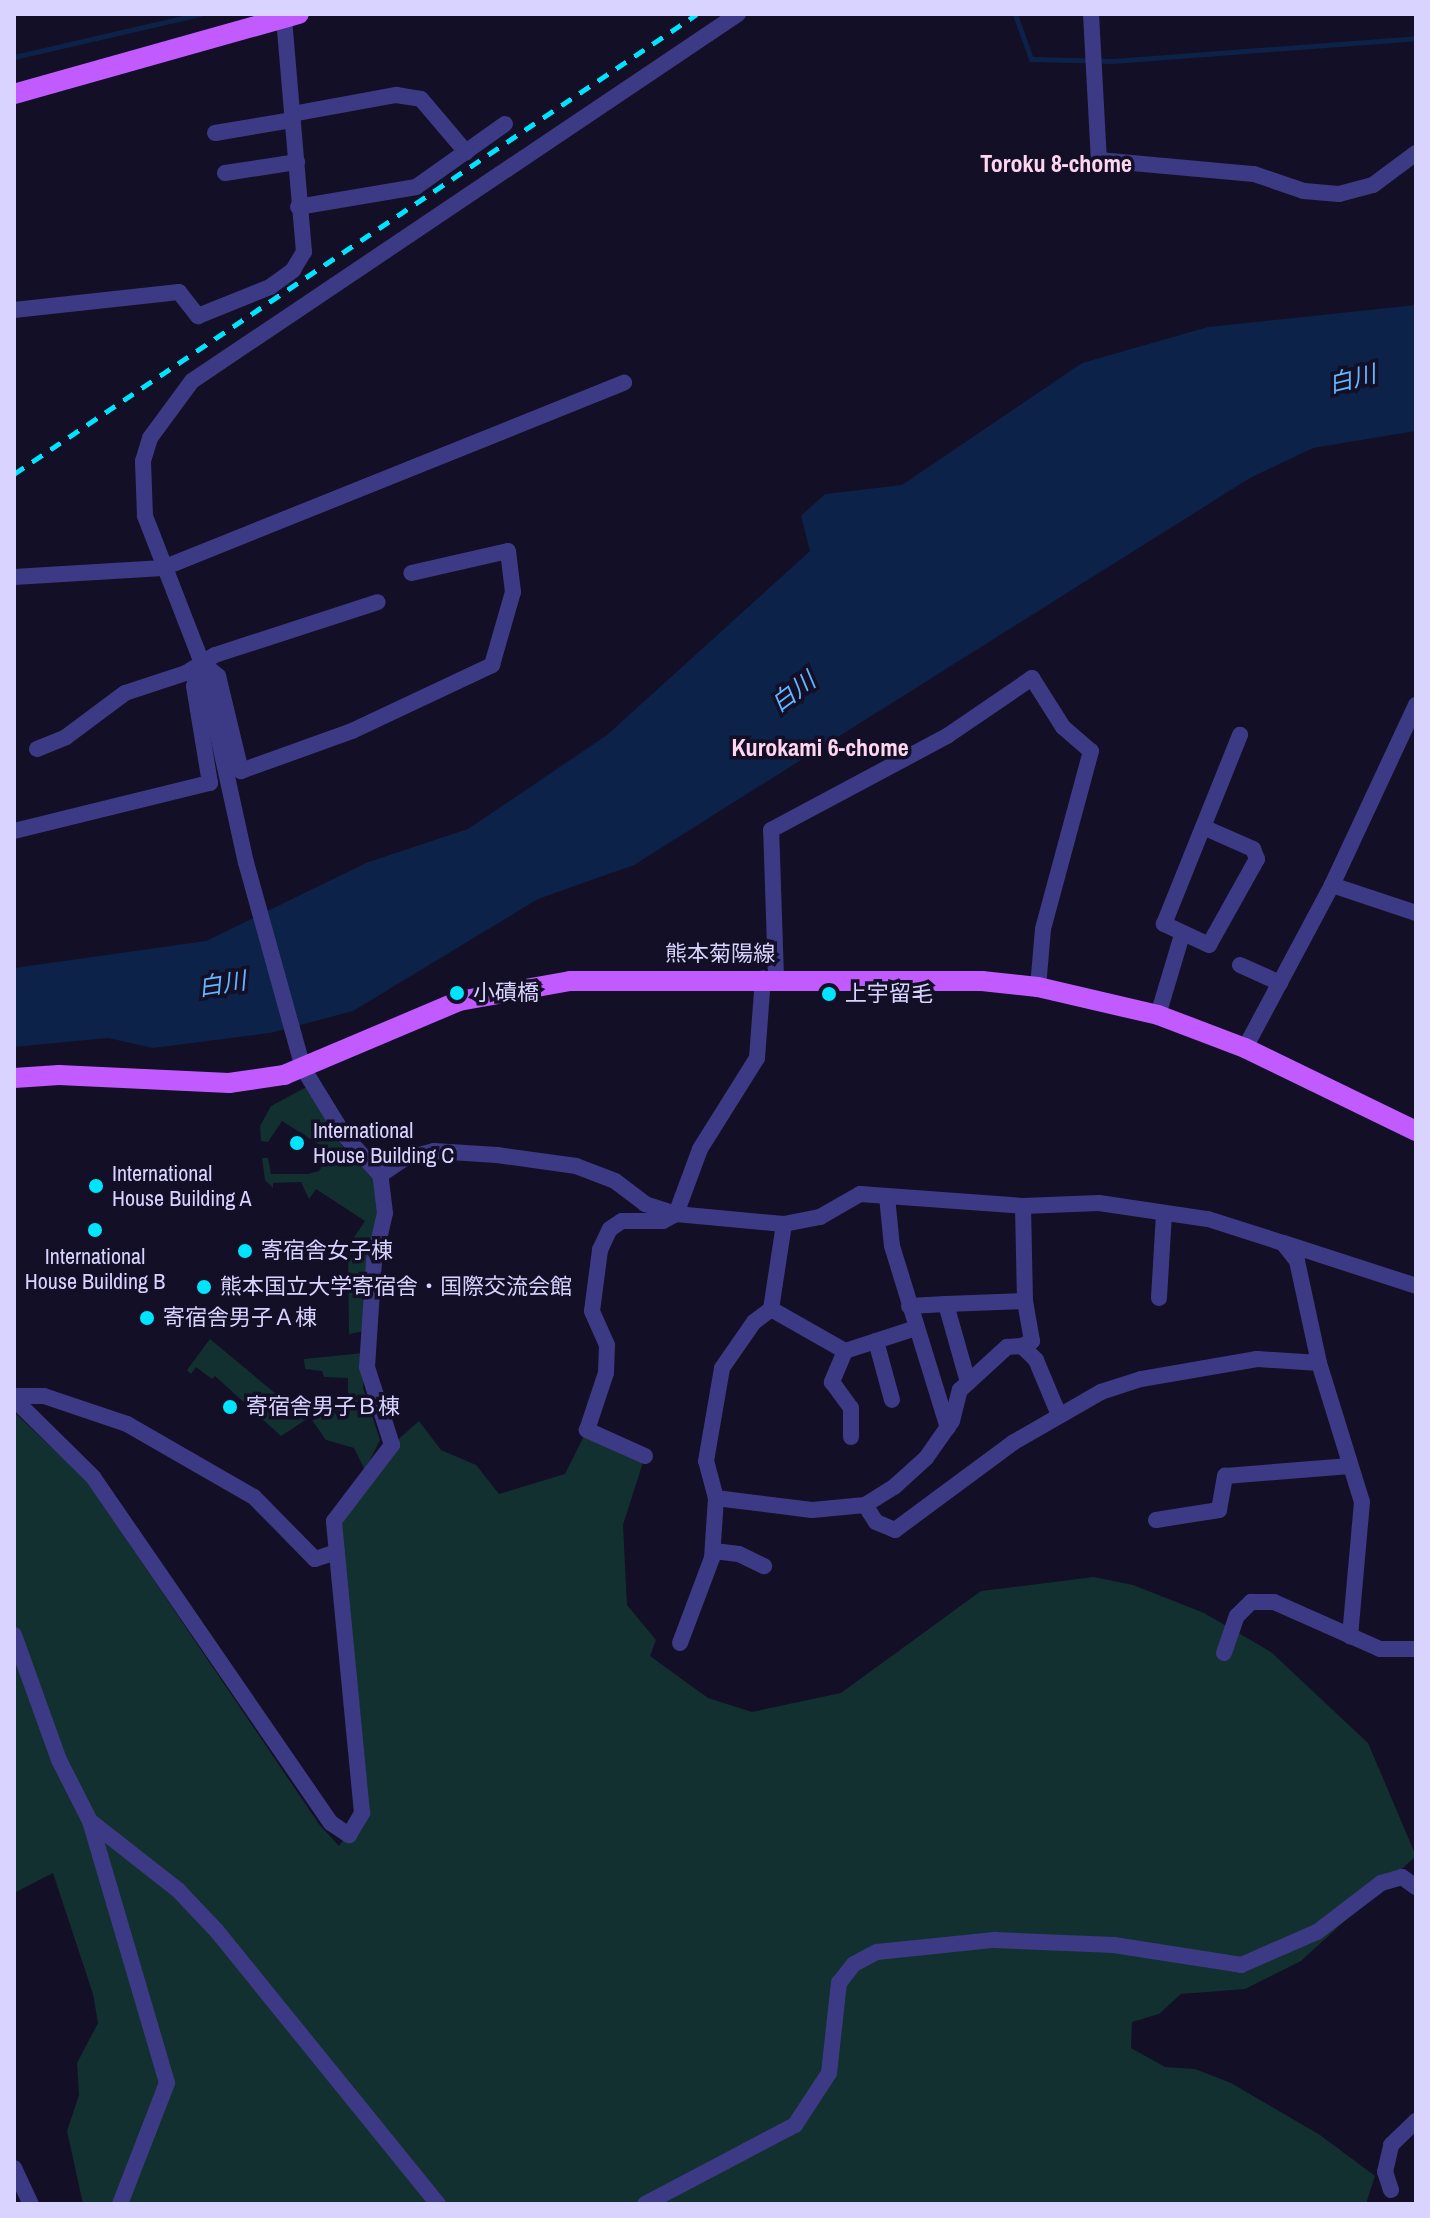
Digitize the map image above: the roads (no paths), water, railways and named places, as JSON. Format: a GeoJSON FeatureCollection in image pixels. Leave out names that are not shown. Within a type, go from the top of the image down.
{"type":"FeatureCollection","features":[{"type":"Feature","properties":{"kind":"main road"},"geometry":{"type":"LineString","coordinates":[[14,94],[292,16]]}},
{"type":"Feature","properties":{"kind":"main road","name":"熊本菊陽線"},"geometry":{"type":"LineString","coordinates":[[14,1078],[59,1075],[229,1083],[303,1068],[459,1001],[517,987],[570,981],[770,978],[982,981],[1038,987],[1158,1015],[1245,1048],[1416,1131]]}},
{"type":"Feature","properties":{"kind":"street"},"geometry":{"type":"LineString","coordinates":[[14,1398],[93,1477],[331,1823],[349,1835],[362,1813],[334,1521],[392,1445],[367,1367],[374,1261],[385,1213],[380,1175],[344,1135],[303,1068],[246,863],[202,663],[145,516],[140,480],[150,438],[192,381],[738,14]]}},
{"type":"Feature","properties":{"kind":"street"},"geometry":{"type":"LineString","coordinates":[[1091,14],[1099,160],[1254,174],[1304,191],[1339,194],[1373,185],[1416,153]]}},
{"type":"Feature","properties":{"kind":"street"},"geometry":{"type":"LineString","coordinates":[[14,310],[179,292],[198,316],[270,287],[293,270],[304,252],[292,117],[292,16]]}},
{"type":"Feature","properties":{"kind":"street"},"geometry":{"type":"LineString","coordinates":[[215,133],[396,95],[421,99],[466,152]]}},
{"type":"Feature","properties":{"kind":"street"},"geometry":{"type":"LineString","coordinates":[[298,207],[416,187],[505,124]]}},
{"type":"Feature","properties":{"kind":"street"},"geometry":{"type":"LineString","coordinates":[[225,173],[297,162]]}},
{"type":"Feature","properties":{"kind":"street"},"geometry":{"type":"LineString","coordinates":[[14,577],[87,577],[163,568],[624,383]]}},
{"type":"Feature","properties":{"kind":"street"},"geometry":{"type":"LineString","coordinates":[[202,663],[218,676],[241,771],[352,731],[492,665],[513,592],[508,551],[411,573]]}},
{"type":"Feature","properties":{"kind":"street"},"geometry":{"type":"LineString","coordinates":[[37,749],[66,737],[125,693],[378,602]]}},
{"type":"Feature","properties":{"kind":"street"},"geometry":{"type":"LineString","coordinates":[[14,831],[210,783],[194,686],[202,663]]}},
{"type":"Feature","properties":{"kind":"street"},"geometry":{"type":"LineString","coordinates":[[645,1456],[587,1430],[607,1358],[607,1345],[592,1311],[595,1275],[610,1229],[622,1221],[663,1221],[676,1214],[700,1149],[757,1058],[770,978],[771,830],[947,736],[1032,678],[1063,727],[1091,751],[1055,875],[1038,987]]}},
{"type":"Feature","properties":{"kind":"street"},"geometry":{"type":"LineString","coordinates":[[1245,1048],[1332,885],[1416,705]]}},
{"type":"Feature","properties":{"kind":"street"},"geometry":{"type":"LineString","coordinates":[[1203,827],[1253,849],[1257,859],[1209,945],[1164,924],[1203,827],[1240,735]]}},
{"type":"Feature","properties":{"kind":"street"},"geometry":{"type":"LineString","coordinates":[[1332,885],[1416,913]]}},
{"type":"Feature","properties":{"kind":"street"},"geometry":{"type":"LineString","coordinates":[[1158,1015],[1182,935]]}},
{"type":"Feature","properties":{"kind":"street"},"geometry":{"type":"LineString","coordinates":[[1240,965],[1280,983]]}},
{"type":"Feature","properties":{"kind":"street"},"geometry":{"type":"LineString","coordinates":[[380,1175],[404,1159],[434,1151],[560,1163],[606,1177],[645,1204],[676,1214],[784,1224],[820,1217],[860,1194],[1023,1206],[1099,1203],[1208,1219],[1416,1286]]}},
{"type":"Feature","properties":{"kind":"street"},"geometry":{"type":"LineString","coordinates":[[887,1197],[892,1246],[948,1428]]}},
{"type":"Feature","properties":{"kind":"street"},"geometry":{"type":"LineString","coordinates":[[716,1498],[812,1510],[865,1505],[894,1487],[948,1428],[968,1382],[1007,1347],[1022,1346],[1032,1341],[1025,1301],[1023,1206]]}},
{"type":"Feature","properties":{"kind":"street"},"geometry":{"type":"LineString","coordinates":[[1159,1298],[1164,1213]]}},
{"type":"Feature","properties":{"kind":"street"},"geometry":{"type":"LineString","coordinates":[[680,1643],[714,1551],[716,1498],[706,1461],[722,1368],[747,1330],[771,1309],[784,1224]]}},
{"type":"Feature","properties":{"kind":"street"},"geometry":{"type":"LineString","coordinates":[[1283,1243],[1302,1277],[1319,1363],[1362,1502],[1363,1528],[1350,1636]]}},
{"type":"Feature","properties":{"kind":"street"},"geometry":{"type":"LineString","coordinates":[[909,1306],[1025,1301]]}},
{"type":"Feature","properties":{"kind":"street"},"geometry":{"type":"LineString","coordinates":[[946,1304],[968,1382]]}},
{"type":"Feature","properties":{"kind":"street"},"geometry":{"type":"LineString","coordinates":[[771,1309],[845,1351],[916,1328]]}},
{"type":"Feature","properties":{"kind":"street"},"geometry":{"type":"LineString","coordinates":[[876,1341],[892,1400]]}},
{"type":"Feature","properties":{"kind":"street"},"geometry":{"type":"LineString","coordinates":[[1022,1346],[1040,1367],[1059,1415]]}},
{"type":"Feature","properties":{"kind":"street"},"geometry":{"type":"LineString","coordinates":[[845,1351],[832,1382],[851,1408],[851,1437]]}},
{"type":"Feature","properties":{"kind":"street"},"geometry":{"type":"LineString","coordinates":[[865,1505],[876,1522],[895,1530],[1014,1442],[1101,1392],[1141,1379],[1257,1359],[1319,1363]]}},
{"type":"Feature","properties":{"kind":"street"},"geometry":{"type":"LineString","coordinates":[[14,1398],[44,1396],[127,1424],[254,1497],[315,1559],[337,1552]]}},
{"type":"Feature","properties":{"kind":"street"},"geometry":{"type":"LineString","coordinates":[[1156,1520],[1219,1510],[1225,1476],[1350,1466]]}},
{"type":"Feature","properties":{"kind":"street"},"geometry":{"type":"LineString","coordinates":[[714,1551],[739,1554],[764,1566]]}},
{"type":"Feature","properties":{"kind":"street"},"geometry":{"type":"LineString","coordinates":[[1224,1653],[1237,1616],[1251,1602],[1274,1602],[1380,1649],[1416,1649]]}},
{"type":"Feature","properties":{"kind":"street"},"geometry":{"type":"LineString","coordinates":[[14,1635],[59,1760],[90,1821],[167,2083],[120,2204]]}},
{"type":"Feature","properties":{"kind":"street"},"geometry":{"type":"LineString","coordinates":[[90,1821],[178,1890],[216,1930],[438,2204]]}},
{"type":"Feature","properties":{"kind":"street"},"geometry":{"type":"LineString","coordinates":[[645,2204],[795,2125],[829,2073],[839,1983],[854,1964],[877,1952],[994,1940],[1114,1945],[1241,1965],[1317,1932],[1381,1883],[1402,1877],[1416,1887]]}},
{"type":"Feature","properties":{"kind":"street"},"geometry":{"type":"LineString","coordinates":[[1391,2190],[1385,2172],[1391,2145],[1416,2121]]}},
{"type":"Feature","properties":{"kind":"street"},"geometry":{"type":"LineString","coordinates":[[14,2168],[31,2204]]}},
{"type":"Feature","properties":{"kind":"water","name":"白川"},"geometry":{"type":"Polygon","coordinates":[[[1416,305],[1416,431],[1313,448],[1250,478],[634,865],[538,899],[353,1011],[270,1033],[153,1048],[108,1038],[14,1047],[14,968],[206,941],[366,863],[468,829],[607,735],[810,551],[801,516],[825,494],[902,485],[1082,363],[1208,327],[1416,305]]]}},
{"type":"Feature","properties":{"kind":"waterway"},"geometry":{"type":"LineString","coordinates":[[14,57],[200,14]]}},
{"type":"Feature","properties":{"kind":"waterway"},"geometry":{"type":"LineString","coordinates":[[1015,14],[1031,59],[1113,61],[1416,38]]}},
{"type":"Feature","properties":{"kind":"railway"},"geometry":{"type":"LineString","coordinates":[[14,474],[697,14]]}},
{"type":"Feature","properties":{"kind":"place","name":"小磧橋"},"geometry":{"type":"Point","coordinates":[457,993]}},
{"type":"Feature","properties":{"kind":"place","name":"上宇留毛"},"geometry":{"type":"Point","coordinates":[829,994]}},
{"type":"Feature","properties":{"kind":"place","name":"International House Building C"},"geometry":{"type":"Point","coordinates":[297,1143]}},
{"type":"Feature","properties":{"kind":"place","name":"International House Building A"},"geometry":{"type":"Point","coordinates":[96,1186]}},
{"type":"Feature","properties":{"kind":"place","name":"International House Building B"},"geometry":{"type":"Point","coordinates":[95,1230]}},
{"type":"Feature","properties":{"kind":"place","name":"寄宿舎女子棟"},"geometry":{"type":"Point","coordinates":[245,1251]}},
{"type":"Feature","properties":{"kind":"place","name":"熊本国立大学寄宿舎・国際交流会館"},"geometry":{"type":"Point","coordinates":[204,1287]}},
{"type":"Feature","properties":{"kind":"place","name":"寄宿舎男子Ａ棟"},"geometry":{"type":"Point","coordinates":[147,1318]}},
{"type":"Feature","properties":{"kind":"place","name":"寄宿舎男子Ｂ棟"},"geometry":{"type":"Point","coordinates":[230,1407]}},
{"type":"Feature","properties":{"kind":"district","name":"Toroku 8-chome"},"geometry":{"type":"Point","coordinates":[1056,164]}},
{"type":"Feature","properties":{"kind":"district","name":"Kurokami 6-chome"},"geometry":{"type":"Point","coordinates":[820,748]}}]}
